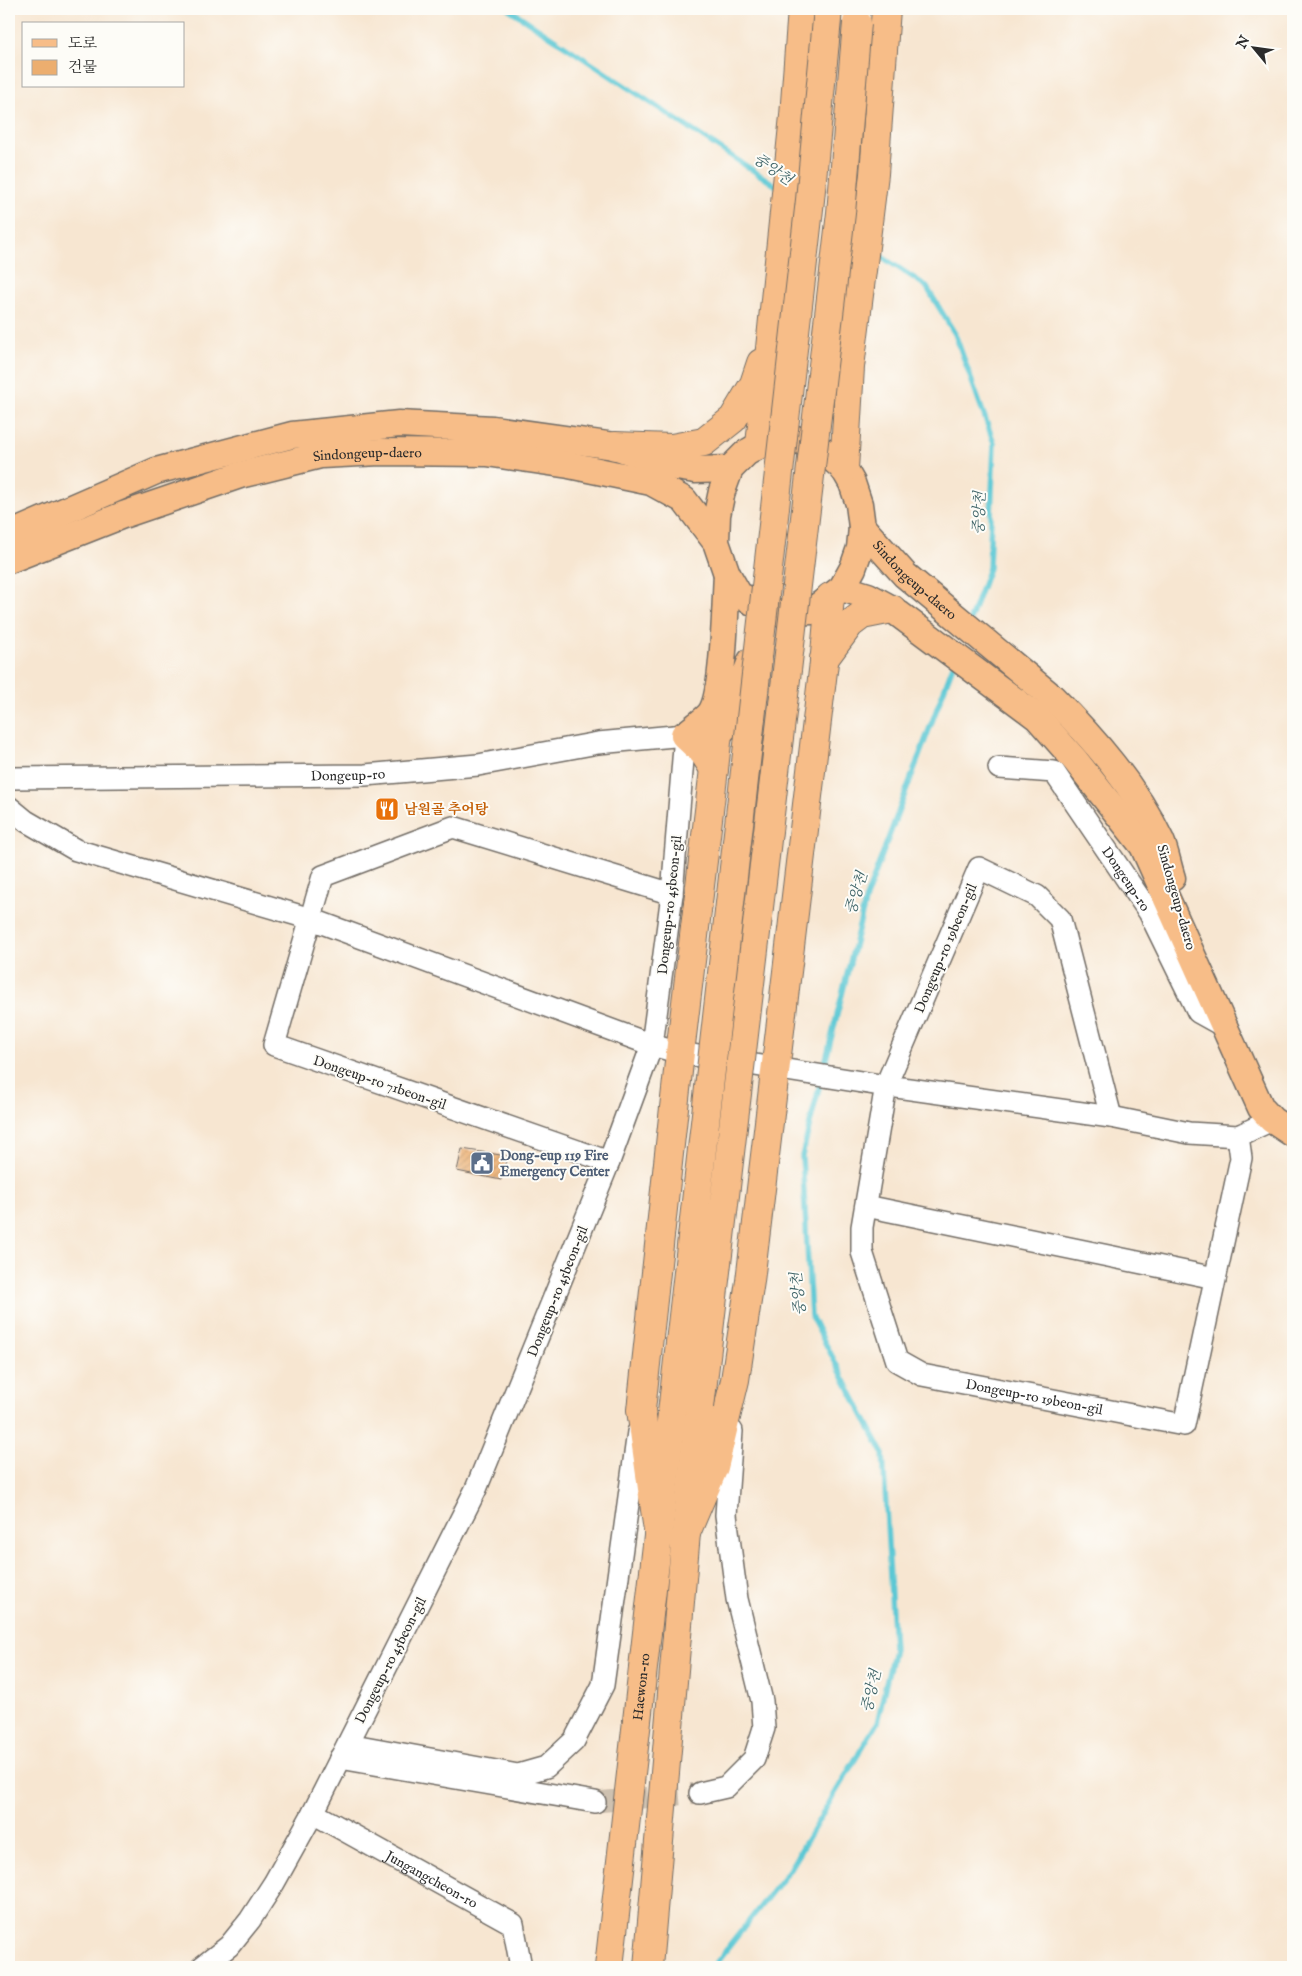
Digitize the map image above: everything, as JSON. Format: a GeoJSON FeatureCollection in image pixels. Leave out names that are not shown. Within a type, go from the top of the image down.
{"type":"FeatureCollection","features":[{"type":"Feature","properties":{"kind":"highway"},"geometry":{"type":"LineString","coordinates":[[760,445],[794,116],[802,9]]}},
{"type":"Feature","properties":{"kind":"highway"},"geometry":{"type":"LineString","coordinates":[[648,1967],[686,1533],[686,1406],[828,9]]}},
{"type":"Feature","properties":{"kind":"highway"},"geometry":{"type":"LineString","coordinates":[[844,469],[850,367],[874,174],[886,9]]}},
{"type":"Feature","properties":{"kind":"highway"},"geometry":{"type":"LineString","coordinates":[[686,1406],[841,213],[857,16]]}},
{"type":"Feature","properties":{"kind":"highway"},"geometry":{"type":"LineString","coordinates":[[615,446],[672,448],[704,442],[733,419],[754,384],[774,322]]}},
{"type":"Feature","properties":{"kind":"highway"},"geometry":{"type":"LineString","coordinates":[[686,1533],[714,1467],[735,1380],[783,1068],[824,659],[836,592]]}},
{"type":"Feature","properties":{"kind":"highway"},"geometry":{"type":"LineString","coordinates":[[824,659],[850,624],[862,615],[892,609]]}},
{"type":"Feature","properties":{"kind":"highway"},"geometry":{"type":"LineString","coordinates":[[659,1538],[641,1410],[680,1053],[718,734],[718,689]]}},
{"type":"Feature","properties":{"kind":"highway"},"geometry":{"type":"LineString","coordinates":[[685,735],[703,752],[714,770]]}},
{"type":"Feature","properties":{"kind":"highway","name":"Haewon-ro"},"geometry":{"type":"LineString","coordinates":[[610,1960],[659,1538],[686,1406]]}},
{"type":"Feature","properties":{"kind":"main road","name":"Sindongeup-daero"},"geometry":{"type":"LineString","coordinates":[[9,535],[156,471],[292,435],[398,424],[492,429],[615,446],[670,466],[695,470],[730,469]]}},
{"type":"Feature","properties":{"kind":"main road"},"geometry":{"type":"LineString","coordinates":[[796,439],[825,452],[844,469],[852,483],[859,504],[862,527],[860,548],[853,568],[836,592],[812,611],[774,613],[738,595],[727,574],[716,542],[717,515],[722,491],[730,469],[746,453],[760,445],[796,439]]}},
{"type":"Feature","properties":{"kind":"main road","name":"Sindongeup-daero"},"geometry":{"type":"LineString","coordinates":[[9,560],[124,515],[240,475],[322,455],[380,452],[487,453],[570,465],[651,482],[684,500],[716,542]]}},
{"type":"Feature","properties":{"kind":"main road"},"geometry":{"type":"LineString","coordinates":[[9,524],[54,514]]}},
{"type":"Feature","properties":{"kind":"main road"},"geometry":{"type":"LineString","coordinates":[[9,578],[124,515]]}},
{"type":"Feature","properties":{"kind":"main road","name":"Sindongeup-daero"},"geometry":{"type":"LineString","coordinates":[[862,527],[905,575],[1044,707]]}},
{"type":"Feature","properties":{"kind":"main road"},"geometry":{"type":"LineString","coordinates":[[685,735],[710,714],[718,689],[723,653],[727,574]]}},
{"type":"Feature","properties":{"kind":"main road","name":"Sindongeup-daero"},"geometry":{"type":"LineString","coordinates":[[836,592],[868,596],[892,609],[1044,707],[1073,718],[1128,784],[1162,842],[1194,956],[1225,1027]]}},
{"type":"Feature","properties":{"kind":"main road"},"geometry":{"type":"LineString","coordinates":[[685,735],[718,734],[726,726],[739,697],[761,633],[774,613]]}},
{"type":"Feature","properties":{"kind":"main road"},"geometry":{"type":"LineString","coordinates":[[1225,1027],[1261,1108],[1282,1127]]}},
{"type":"Feature","properties":{"kind":"street","name":"Dongeup-ro"},"geometry":{"type":"LineString","coordinates":[[9,778],[365,775],[478,765],[598,744],[685,735]]}},
{"type":"Feature","properties":{"kind":"street","name":"Dongeup-ro 45beon-gil"},"geometry":{"type":"LineString","coordinates":[[202,1967],[229,1946],[250,1920],[274,1883],[313,1813],[476,1488],[609,1162],[652,1045],[672,894],[685,735]]}},
{"type":"Feature","properties":{"kind":"street","name":"Dongeup-ro"},"geometry":{"type":"LineString","coordinates":[[999,768],[1054,772],[1149,912],[1198,1012],[1225,1027]]}},
{"type":"Feature","properties":{"kind":"street"},"geometry":{"type":"LineString","coordinates":[[9,807],[26,822],[76,850],[311,919],[652,1045],[680,1053],[1111,1117],[1189,1133],[1238,1136],[1282,1127]]}},
{"type":"Feature","properties":{"kind":"street","name":"Dongeup-ro 71beon-gil"},"geometry":{"type":"LineString","coordinates":[[609,1162],[274,1045],[323,876],[452,827],[672,894]]}},
{"type":"Feature","properties":{"kind":"street","name":"Dongeup-ro 19beon-gil"},"geometry":{"type":"LineString","coordinates":[[1111,1117],[1060,919],[1037,896],[979,868],[880,1084],[862,1227],[862,1252],[897,1361],[922,1376],[1184,1425],[1241,1158],[1238,1136]]}},
{"type":"Feature","properties":{"kind":"street"},"geometry":{"type":"LineString","coordinates":[[866,1206],[1215,1278]]}},
{"type":"Feature","properties":{"kind":"street"},"geometry":{"type":"LineString","coordinates":[[700,1793],[726,1787],[754,1759],[764,1728],[762,1701],[737,1599],[726,1515],[735,1380]]}},
{"type":"Feature","properties":{"kind":"street"},"geometry":{"type":"LineString","coordinates":[[344,1751],[518,1775],[546,1767],[574,1741],[603,1685],[641,1410]]}},
{"type":"Feature","properties":{"kind":"street"},"geometry":{"type":"LineString","coordinates":[[344,1751],[595,1802]]}},
{"type":"Feature","properties":{"kind":"street","name":"Jungangcheon-ro"},"geometry":{"type":"LineString","coordinates":[[313,1813],[513,1924],[521,1967]]}},
{"type":"Feature","properties":{"kind":"building","name":"Dong-eup 119 Fire Emergency Center"},"geometry":{"type":"Polygon","coordinates":[[[462,1149],[507,1156],[501,1180],[457,1171],[462,1149]]]}},
{"type":"Feature","properties":{"kind":"waterway","name":"중앙천"},"geometry":{"type":"LineString","coordinates":[[509,9],[778,187]]}},
{"type":"Feature","properties":{"kind":"waterway","name":"중앙천"},"geometry":{"type":"LineString","coordinates":[[873,251],[926,286],[955,334],[994,443],[989,568],[970,620]]}},
{"type":"Feature","properties":{"kind":"waterway","name":"중앙천"},"geometry":{"type":"LineString","coordinates":[[713,1967],[789,1870],[877,1723],[894,1649],[883,1453],[811,1316],[802,1156],[866,898],[954,663]]}},
{"type":"Feature","properties":{"kind":"tunnel"},"geometry":{"type":"LineString","coordinates":[[595,1802],[700,1793]]}},
{"type":"Feature","properties":{"kind":"place","name":"남원골 추어탕"},"geometry":{"type":"Point","coordinates":[387,809]}},
{"type":"Feature","properties":{"kind":"place","name":"Dong-eup 119 Fire Emergency Center"},"geometry":{"type":"Point","coordinates":[482,1163]}}]}
